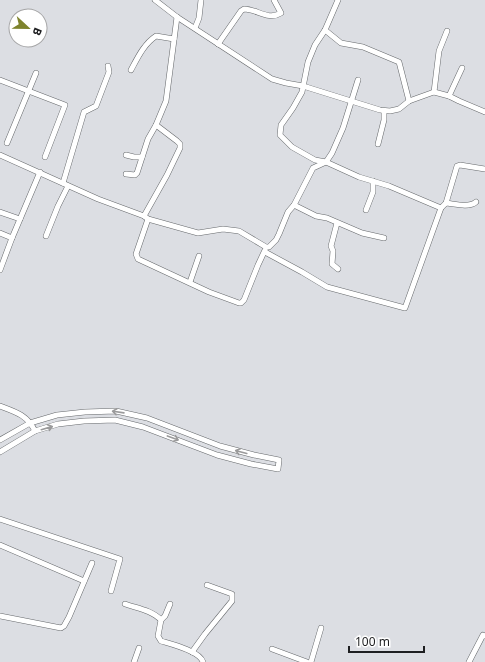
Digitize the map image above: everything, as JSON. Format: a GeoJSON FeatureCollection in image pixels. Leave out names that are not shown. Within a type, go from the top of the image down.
{"type":"FeatureCollection","features":[{"type":"Feature","properties":{"kind":"street"},"geometry":{"type":"LineString","coordinates":[[156,0],[177,17],[272,79],[303,86],[380,110],[390,111],[399,109],[409,102],[434,92],[448,96],[485,112]]}},
{"type":"Feature","properties":{"kind":"street"},"geometry":{"type":"LineString","coordinates":[[195,28],[199,18],[201,0]]}},
{"type":"Feature","properties":{"kind":"street"},"geometry":{"type":"LineString","coordinates":[[218,44],[244,8],[270,16],[281,13],[274,0]]}},
{"type":"Feature","properties":{"kind":"street"},"geometry":{"type":"LineString","coordinates":[[338,0],[325,30],[310,56],[302,92],[281,125],[280,135],[292,147],[315,160],[326,162],[359,177],[389,186],[442,208]]}},
{"type":"Feature","properties":{"kind":"street"},"geometry":{"type":"LineString","coordinates":[[126,174],[135,175],[148,138],[156,125],[166,101],[177,17]]}},
{"type":"Feature","properties":{"kind":"street"},"geometry":{"type":"LineString","coordinates":[[325,30],[341,43],[363,47],[398,62],[409,102]]}},
{"type":"Feature","properties":{"kind":"street"},"geometry":{"type":"LineString","coordinates":[[434,92],[439,51],[447,31]]}},
{"type":"Feature","properties":{"kind":"street"},"geometry":{"type":"LineString","coordinates":[[131,70],[146,44],[153,38],[156,36],[174,39]]}},
{"type":"Feature","properties":{"kind":"street"},"geometry":{"type":"LineString","coordinates":[[63,183],[84,112],[96,106],[108,72],[108,66]]}},
{"type":"Feature","properties":{"kind":"street"},"geometry":{"type":"LineString","coordinates":[[448,96],[462,68]]}},
{"type":"Feature","properties":{"kind":"street"},"geometry":{"type":"LineString","coordinates":[[7,143],[36,72]]}},
{"type":"Feature","properties":{"kind":"street"},"geometry":{"type":"LineString","coordinates":[[0,80],[65,105],[45,157]]}},
{"type":"Feature","properties":{"kind":"street"},"geometry":{"type":"LineString","coordinates":[[156,125],[177,141],[180,144],[180,148],[146,217],[136,254],[138,259],[209,292],[241,303],[244,300],[266,249],[276,240],[288,212],[294,205],[313,168],[326,162],[332,153],[353,101],[358,80]]}},
{"type":"Feature","properties":{"kind":"street"},"geometry":{"type":"LineString","coordinates":[[378,144],[384,120],[384,110]]}},
{"type":"Feature","properties":{"kind":"street"},"geometry":{"type":"LineString","coordinates":[[0,155],[98,199],[146,217],[198,233],[224,229],[239,231],[327,287],[405,308],[442,208],[446,203],[457,166],[460,165],[485,169]]}},
{"type":"Feature","properties":{"kind":"street"},"geometry":{"type":"LineString","coordinates":[[126,155],[142,157]]}},
{"type":"Feature","properties":{"kind":"street"},"geometry":{"type":"LineString","coordinates":[[0,270],[40,172]]}},
{"type":"Feature","properties":{"kind":"street"},"geometry":{"type":"LineString","coordinates":[[366,210],[373,192],[373,181]]}},
{"type":"Feature","properties":{"kind":"street"},"geometry":{"type":"LineString","coordinates":[[46,236],[68,186]]}},
{"type":"Feature","properties":{"kind":"street"},"geometry":{"type":"LineString","coordinates":[[446,203],[468,205],[476,202]]}},
{"type":"Feature","properties":{"kind":"street"},"geometry":{"type":"LineString","coordinates":[[294,205],[316,216],[327,218],[362,233],[384,238]]}},
{"type":"Feature","properties":{"kind":"street"},"geometry":{"type":"LineString","coordinates":[[0,212],[20,219]]}},
{"type":"Feature","properties":{"kind":"street"},"geometry":{"type":"LineString","coordinates":[[338,223],[331,246],[333,251],[332,264],[338,269]]}},
{"type":"Feature","properties":{"kind":"street"},"geometry":{"type":"LineString","coordinates":[[0,234],[12,238]]}},
{"type":"Feature","properties":{"kind":"street"},"geometry":{"type":"LineString","coordinates":[[190,282],[199,256]]}},
{"type":"Feature","properties":{"kind":"street"},"geometry":{"type":"LineString","coordinates":[[0,406],[25,418],[35,431]]}},
{"type":"Feature","properties":{"kind":"street"},"geometry":{"type":"LineString","coordinates":[[0,440],[30,423],[57,415],[116,411],[147,418],[220,446],[279,460],[278,469],[251,464],[217,455],[143,427],[115,420],[58,424],[35,431],[0,452]]}},
{"type":"Feature","properties":{"kind":"street"},"geometry":{"type":"LineString","coordinates":[[0,519],[120,559],[111,591]]}},
{"type":"Feature","properties":{"kind":"street"},"geometry":{"type":"LineString","coordinates":[[0,545],[84,581]]}},
{"type":"Feature","properties":{"kind":"street"},"geometry":{"type":"LineString","coordinates":[[0,616],[61,628],[64,626],[69,617],[92,564]]}},
{"type":"Feature","properties":{"kind":"street"},"geometry":{"type":"LineString","coordinates":[[192,652],[232,598],[232,594],[207,585]]}},
{"type":"Feature","properties":{"kind":"street"},"geometry":{"type":"LineString","coordinates":[[125,604],[152,613],[160,620]]}},
{"type":"Feature","properties":{"kind":"street"},"geometry":{"type":"LineString","coordinates":[[170,604],[165,616],[160,620],[158,636],[161,640],[175,644],[192,652],[201,658],[203,662]]}},
{"type":"Feature","properties":{"kind":"street"},"geometry":{"type":"LineString","coordinates":[[311,662],[321,628]]}},
{"type":"Feature","properties":{"kind":"street"},"geometry":{"type":"LineString","coordinates":[[469,662],[483,635],[485,636]]}},
{"type":"Feature","properties":{"kind":"street"},"geometry":{"type":"LineString","coordinates":[[134,662],[139,648]]}},
{"type":"Feature","properties":{"kind":"street"},"geometry":{"type":"LineString","coordinates":[[272,649],[307,662]]}}]}
